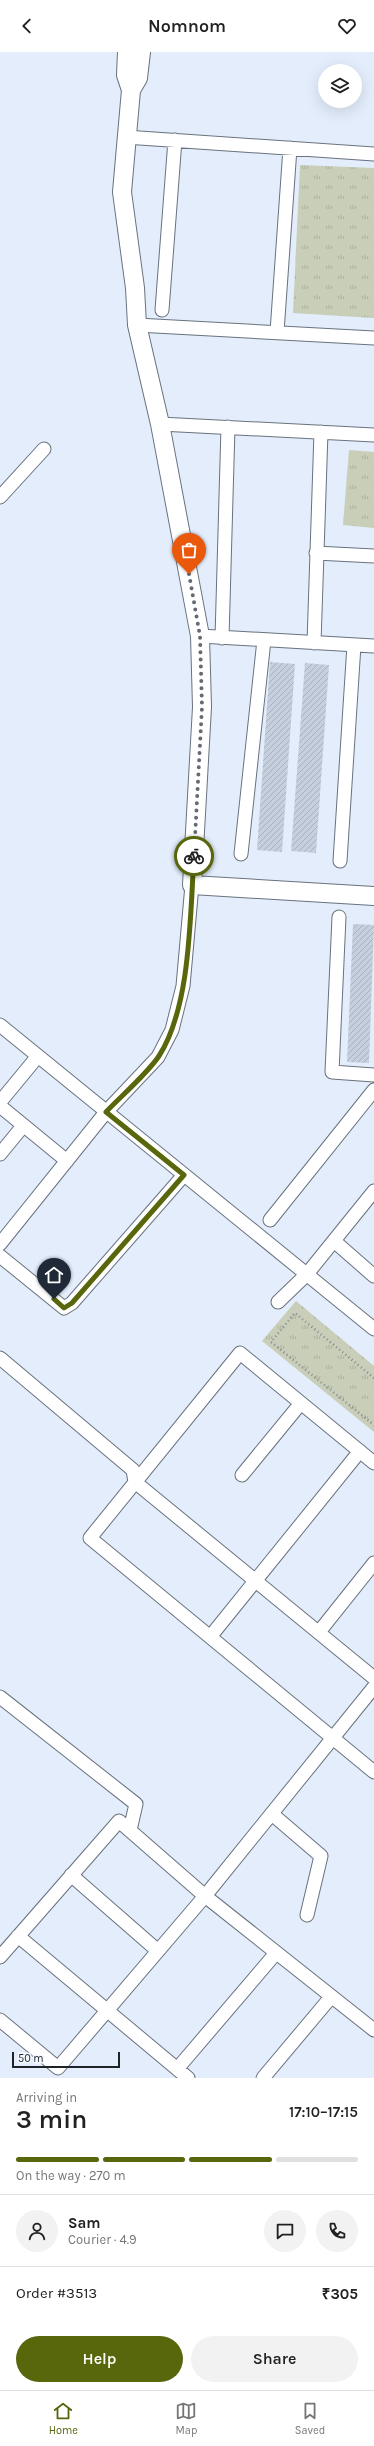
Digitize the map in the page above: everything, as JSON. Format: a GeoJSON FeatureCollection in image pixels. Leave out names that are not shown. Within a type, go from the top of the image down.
{"type":"FeatureCollection","features":[{"type":"Feature","properties":{"kind":"street"},"geometry":{"type":"LineString","coordinates":[[127,52],[126,75],[131,90]]}},
{"type":"Feature","properties":{"kind":"street"},"geometry":{"type":"LineString","coordinates":[[0,1244],[106,1112],[158,1057],[172,1030],[184,986],[192,885],[202,707],[200,636],[160,424],[137,325],[135,288],[122,192],[131,90],[138,78],[141,52]]}},
{"type":"Feature","properties":{"kind":"street"},"geometry":{"type":"LineString","coordinates":[[126,137],[374,154]]}},
{"type":"Feature","properties":{"kind":"street"},"geometry":{"type":"LineString","coordinates":[[162,310],[175,140]]}},
{"type":"Feature","properties":{"kind":"street"},"geometry":{"type":"LineString","coordinates":[[277,332],[290,148]]}},
{"type":"Feature","properties":{"kind":"street"},"geometry":{"type":"LineString","coordinates":[[137,325],[374,338]]}},
{"type":"Feature","properties":{"kind":"street"},"geometry":{"type":"LineString","coordinates":[[160,424],[374,435]]}},
{"type":"Feature","properties":{"kind":"street"},"geometry":{"type":"LineString","coordinates":[[222,638],[228,427]]}},
{"type":"Feature","properties":{"kind":"street"},"geometry":{"type":"LineString","coordinates":[[314,643],[321,432]]}},
{"type":"Feature","properties":{"kind":"street"},"geometry":{"type":"LineString","coordinates":[[0,497],[44,449]]}},
{"type":"Feature","properties":{"kind":"street"},"geometry":{"type":"LineString","coordinates":[[316,553],[374,556]]}},
{"type":"Feature","properties":{"kind":"street"},"geometry":{"type":"LineString","coordinates":[[200,636],[374,646]]}},
{"type":"Feature","properties":{"kind":"street"},"geometry":{"type":"LineString","coordinates":[[242,854],[264,640]]}},
{"type":"Feature","properties":{"kind":"street"},"geometry":{"type":"LineString","coordinates":[[340,861],[354,645]]}},
{"type":"Feature","properties":{"kind":"street"},"geometry":{"type":"LineString","coordinates":[[192,885],[374,896]]}},
{"type":"Feature","properties":{"kind":"street"},"geometry":{"type":"LineString","coordinates":[[339,917],[332,1072],[374,1075]]}},
{"type":"Feature","properties":{"kind":"street"},"geometry":{"type":"LineString","coordinates":[[0,1025],[374,1329]]}},
{"type":"Feature","properties":{"kind":"street"},"geometry":{"type":"LineString","coordinates":[[0,1102],[38,1056]]}},
{"type":"Feature","properties":{"kind":"street"},"geometry":{"type":"LineString","coordinates":[[270,1220],[374,1090]]}},
{"type":"Feature","properties":{"kind":"street"},"geometry":{"type":"LineString","coordinates":[[0,1106],[67,1161]]}},
{"type":"Feature","properties":{"kind":"street"},"geometry":{"type":"LineString","coordinates":[[0,1154],[23,1126]]}},
{"type":"Feature","properties":{"kind":"street"},"geometry":{"type":"LineString","coordinates":[[0,1256],[64,1308],[72,1303],[184,1175]]}},
{"type":"Feature","properties":{"kind":"street"},"geometry":{"type":"LineString","coordinates":[[278,1302],[307,1274],[374,1191]]}},
{"type":"Feature","properties":{"kind":"street"},"geometry":{"type":"LineString","coordinates":[[334,1241],[374,1276]]}},
{"type":"Feature","properties":{"kind":"street"},"geometry":{"type":"LineString","coordinates":[[372,1766],[334,1738],[90,1538],[240,1353],[374,1462]]}},
{"type":"Feature","properties":{"kind":"street"},"geometry":{"type":"LineString","coordinates":[[0,1358],[133,1470],[135,1482],[374,1678]]}},
{"type":"Feature","properties":{"kind":"street"},"geometry":{"type":"LineString","coordinates":[[242,1475],[301,1403]]}},
{"type":"Feature","properties":{"kind":"street"},"geometry":{"type":"LineString","coordinates":[[210,1637],[360,1451]]}},
{"type":"Feature","properties":{"kind":"street"},"geometry":{"type":"LineString","coordinates":[[319,1632],[374,1563]]}},
{"type":"Feature","properties":{"kind":"street"},"geometry":{"type":"LineString","coordinates":[[0,2020],[54,2073],[205,1896],[374,1687]]}},
{"type":"Feature","properties":{"kind":"street"},"geometry":{"type":"LineString","coordinates":[[0,1697],[136,1804],[130,1830]]}},
{"type":"Feature","properties":{"kind":"street"},"geometry":{"type":"LineString","coordinates":[[272,1814],[320,1856],[307,1915]]}},
{"type":"Feature","properties":{"kind":"street"},"geometry":{"type":"LineString","coordinates":[[0,1957],[119,1821],[205,1896],[374,2030]]}},
{"type":"Feature","properties":{"kind":"street"},"geometry":{"type":"LineString","coordinates":[[72,1876],[158,1951]]}},
{"type":"Feature","properties":{"kind":"street"},"geometry":{"type":"LineString","coordinates":[[18,1936],[188,2078]]}},
{"type":"Feature","properties":{"kind":"street"},"geometry":{"type":"LineString","coordinates":[[177,2069],[276,1953]]}},
{"type":"Feature","properties":{"kind":"street"},"geometry":{"type":"LineString","coordinates":[[263,2078],[331,1996]]}},
{"type":"Feature","properties":{"kind":"path"},"geometry":{"type":"LineString","coordinates":[[374,1378],[294,1313],[271,1342],[374,1425]]}},
{"type":"Feature","properties":{"kind":"green space"},"geometry":{"type":"Polygon","coordinates":[[[300,165],[374,168],[374,318],[293,313],[300,165]]]}},
{"type":"Feature","properties":{"kind":"green space"},"geometry":{"type":"Polygon","coordinates":[[[349,450],[374,452],[374,528],[343,525],[349,450]]]}},
{"type":"Feature","properties":{"kind":"green space"},"geometry":{"type":"Polygon","coordinates":[[[296,1301],[374,1366],[374,1432],[262,1341],[296,1301]]]}},
{"type":"Feature","properties":{"kind":"building"},"geometry":{"type":"Polygon","coordinates":[[[270,662],[295,664],[282,852],[257,850],[270,662]]]}},
{"type":"Feature","properties":{"kind":"building"},"geometry":{"type":"Polygon","coordinates":[[[305,663],[329,665],[316,853],[291,851],[305,663]]]}},
{"type":"Feature","properties":{"kind":"building"},"geometry":{"type":"Polygon","coordinates":[[[353,924],[374,925],[369,1063],[347,1062],[353,924]]]}},
{"type":"Feature","properties":{"kind":"way so far"},"geometry":{"type":"LineString","coordinates":[[189,574],[200,636],[202,707],[194,856]]}},
{"type":"Feature","properties":{"kind":"route"},"geometry":{"type":"LineString","coordinates":[[54,1299],[64,1308],[72,1303],[184,1175],[106,1112],[158,1057],[172,1030],[184,986],[194,856]]}}]}
